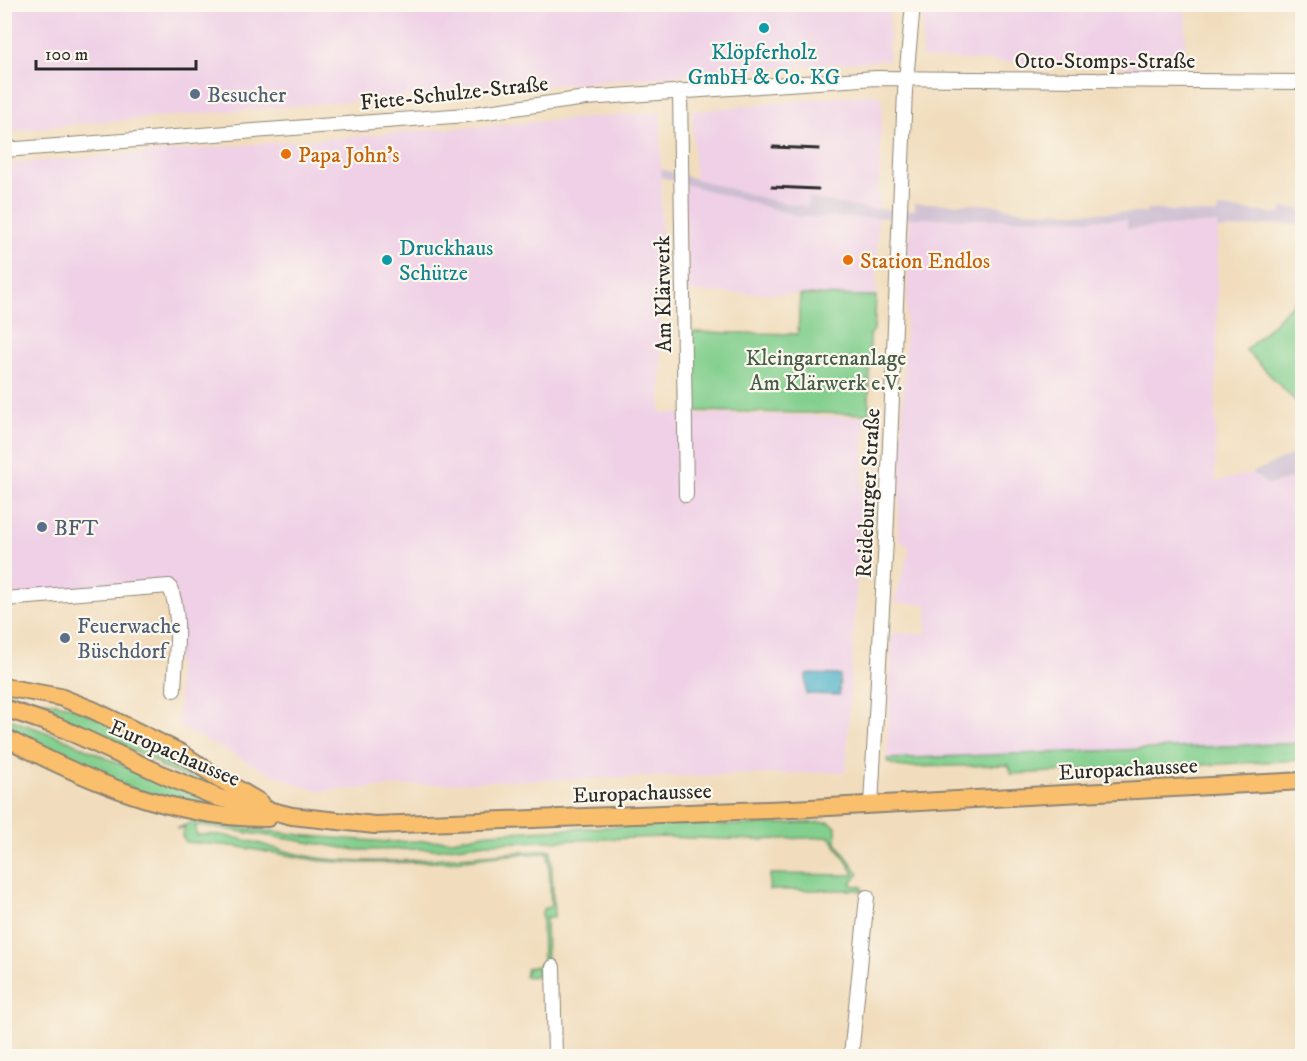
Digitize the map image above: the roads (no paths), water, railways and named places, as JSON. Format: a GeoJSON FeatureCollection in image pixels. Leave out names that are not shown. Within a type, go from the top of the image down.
{"type":"FeatureCollection","features":[{"type":"Feature","properties":{"kind":"main road"},"geometry":{"type":"LineString","coordinates":[[4,687],[60,697],[93,710],[181,753],[249,796],[292,816]]}},
{"type":"Feature","properties":{"kind":"main road","name":"Europachaussee"},"geometry":{"type":"LineString","coordinates":[[4,708],[57,726],[196,789],[250,807],[292,816],[344,823],[408,825],[1302,782]]}},
{"type":"Feature","properties":{"kind":"main road"},"geometry":{"type":"LineString","coordinates":[[8,741],[102,784],[168,804],[222,816],[249,818],[292,816]]}},
{"type":"Feature","properties":{"kind":"street","name":"Reideburger Straße"},"geometry":{"type":"LineString","coordinates":[[871,804],[886,539],[905,91],[908,79],[913,4]]}},
{"type":"Feature","properties":{"kind":"street","name":"Fiete-Schulze-Straße"},"geometry":{"type":"LineString","coordinates":[[4,150],[466,115],[586,98],[876,78],[908,79]]}},
{"type":"Feature","properties":{"kind":"street","name":"Otto-Stomps-Straße"},"geometry":{"type":"LineString","coordinates":[[908,79],[1302,82]]}},
{"type":"Feature","properties":{"kind":"street","name":"Am Klärwerk"},"geometry":{"type":"LineString","coordinates":[[680,91],[686,495]]}},
{"type":"Feature","properties":{"kind":"street"},"geometry":{"type":"LineString","coordinates":[[4,599],[169,586],[175,597],[174,690]]}},
{"type":"Feature","properties":{"kind":"street"},"geometry":{"type":"LineString","coordinates":[[851,1056],[867,897]]}},
{"type":"Feature","properties":{"kind":"street"},"geometry":{"type":"LineString","coordinates":[[553,967],[555,1056]]}},
{"type":"Feature","properties":{"kind":"water"},"geometry":{"type":"Polygon","coordinates":[[[806,674],[840,675],[839,695],[806,694],[806,674]]]}},
{"type":"Feature","properties":{"kind":"railway"},"geometry":{"type":"LineString","coordinates":[[773,147],[819,149]]}},
{"type":"Feature","properties":{"kind":"railway"},"geometry":{"type":"LineString","coordinates":[[772,187],[818,189]]}},
{"type":"Feature","properties":{"kind":"place","name":"Klöpferholz GmbH & Co. KG"},"geometry":{"type":"Point","coordinates":[764,28]}},
{"type":"Feature","properties":{"kind":"place","name":"Besucher"},"geometry":{"type":"Point","coordinates":[195,94]}},
{"type":"Feature","properties":{"kind":"place","name":"Papa John's"},"geometry":{"type":"Point","coordinates":[286,154]}},
{"type":"Feature","properties":{"kind":"place","name":"Druckhaus Schütze"},"geometry":{"type":"Point","coordinates":[387,260]}},
{"type":"Feature","properties":{"kind":"place","name":"Station Endlos"},"geometry":{"type":"Point","coordinates":[848,260]}},
{"type":"Feature","properties":{"kind":"place","name":"BFT"},"geometry":{"type":"Point","coordinates":[42,527]}},
{"type":"Feature","properties":{"kind":"place","name":"Feuerwache Büschdorf"},"geometry":{"type":"Point","coordinates":[65,638]}},
{"type":"Feature","properties":{"kind":"park label","name":"Kleingartenanlage Am Klärwerk e.V."},"geometry":{"type":"Point","coordinates":[826,370]}}]}
